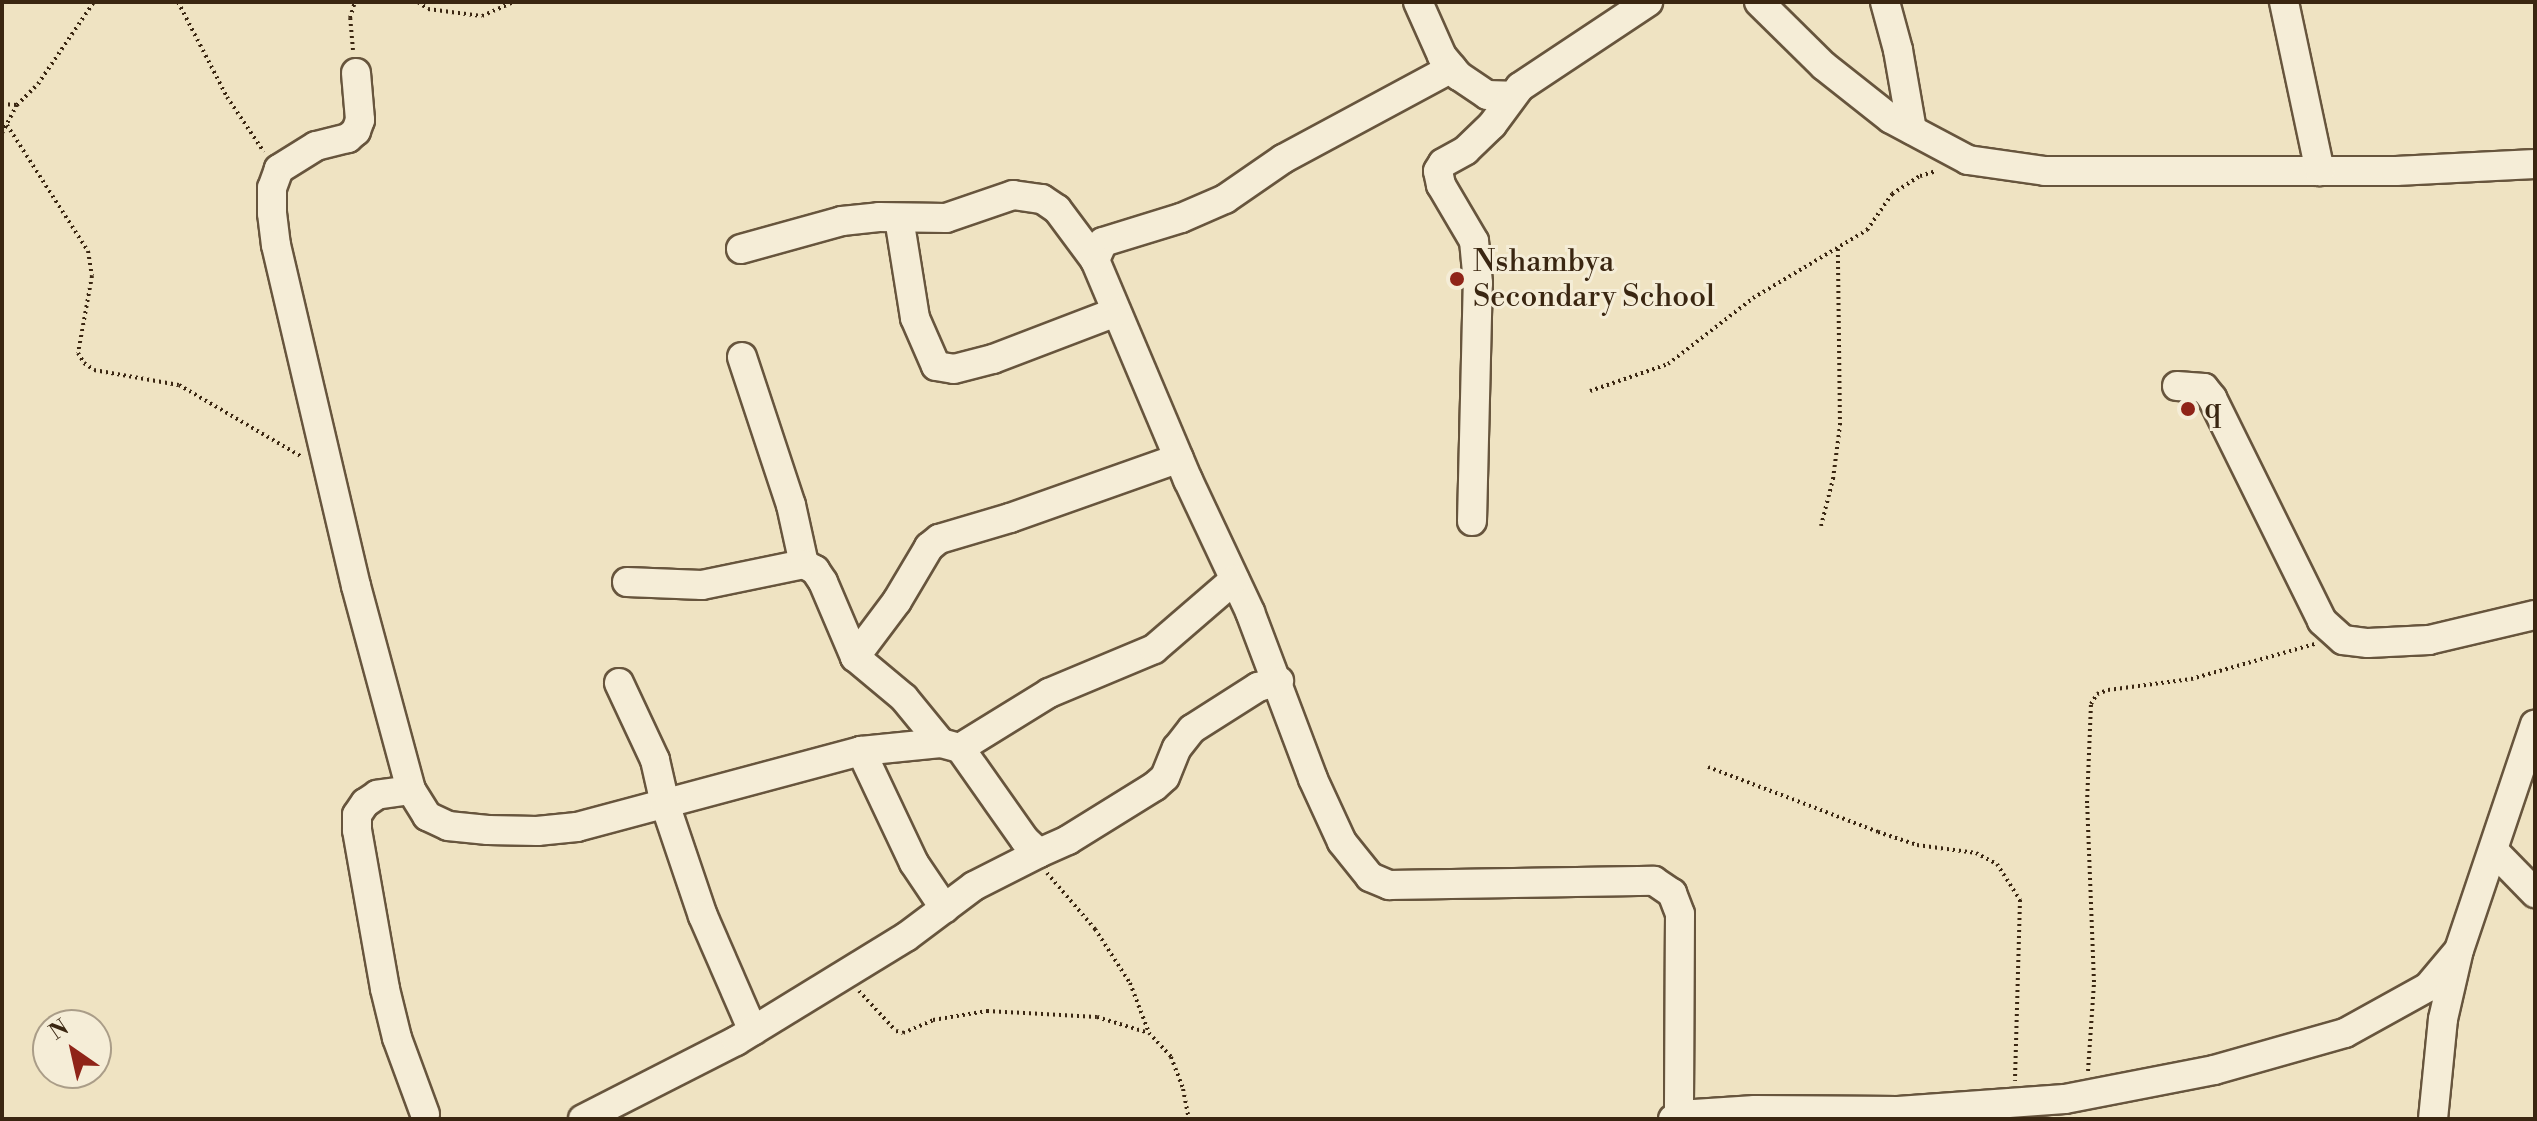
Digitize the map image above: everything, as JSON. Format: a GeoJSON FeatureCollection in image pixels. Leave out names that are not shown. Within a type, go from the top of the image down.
{"type":"FeatureCollection","features":[{"type":"Feature","properties":{"kind":"street"},"geometry":{"type":"LineString","coordinates":[[1418,2],[1442,56],[1452,68],[1487,95],[1511,96]]}},
{"type":"Feature","properties":{"kind":"street"},"geometry":{"type":"LineString","coordinates":[[1472,521],[1478,283],[1474,241],[1441,185],[1438,171],[1443,163],[1466,150],[1492,125],[1511,96],[1648,2]]}},
{"type":"Feature","properties":{"kind":"street"},"geometry":{"type":"LineString","coordinates":[[1759,2],[1824,66],[1891,119],[1968,160],[2045,171],[2396,171],[2535,164]]}},
{"type":"Feature","properties":{"kind":"street"},"geometry":{"type":"LineString","coordinates":[[1885,2],[1898,50],[1912,130]]}},
{"type":"Feature","properties":{"kind":"street"},"geometry":{"type":"LineString","coordinates":[[2284,2],[2320,171]]}},
{"type":"Feature","properties":{"kind":"street"},"geometry":{"type":"LineString","coordinates":[[1095,260],[1103,242],[1181,218],[1225,199],[1283,159],[1452,68]]}},
{"type":"Feature","properties":{"kind":"street"},"geometry":{"type":"LineString","coordinates":[[356,73],[360,120],[356,131],[348,138],[316,146],[279,169],[272,188],[276,245],[411,790],[427,816],[448,826],[488,830],[537,831],[577,827],[861,751],[950,746],[1049,693],[1154,649],[1234,580]]}},
{"type":"Feature","properties":{"kind":"street"},"geometry":{"type":"LineString","coordinates":[[741,249],[842,221],[946,218],[1013,195],[1029,196],[1057,209],[1095,260],[1279,681],[1313,779],[1342,842],[1370,877],[1389,885],[1654,881],[1672,893],[1680,914],[1676,1117],[1755,1110],[1898,1111],[2071,1104],[2214,1070],[2345,1033],[2428,987],[2459,950]]}},
{"type":"Feature","properties":{"kind":"street"},"geometry":{"type":"LineString","coordinates":[[899,218],[915,318],[936,366],[954,369],[980,363],[1116,312]]}},
{"type":"Feature","properties":{"kind":"street"},"geometry":{"type":"LineString","coordinates":[[742,357],[791,505],[804,564],[823,582],[855,657],[904,698],[950,746],[1037,854]]}},
{"type":"Feature","properties":{"kind":"street"},"geometry":{"type":"LineString","coordinates":[[2177,386],[2204,388],[2212,398],[2322,621],[2338,637],[2368,643],[2429,640],[2535,615]]}},
{"type":"Feature","properties":{"kind":"street"},"geometry":{"type":"LineString","coordinates":[[855,657],[897,601],[929,547],[939,539],[1010,518],[1179,458]]}},
{"type":"Feature","properties":{"kind":"street"},"geometry":{"type":"LineString","coordinates":[[627,582],[702,585],[804,564]]}},
{"type":"Feature","properties":{"kind":"street"},"geometry":{"type":"LineString","coordinates":[[583,1119],[753,1031],[945,909],[974,886],[1068,840],[1155,786],[1165,777],[1177,748],[1192,729],[1258,687],[1279,681]]}},
{"type":"Feature","properties":{"kind":"street"},"geometry":{"type":"LineString","coordinates":[[619,683],[655,760],[665,804],[703,916],[753,1031]]}},
{"type":"Feature","properties":{"kind":"street"},"geometry":{"type":"LineString","coordinates":[[2433,1119],[2443,1019],[2459,950],[2494,851],[2518,767],[2535,724]]}},
{"type":"Feature","properties":{"kind":"street"},"geometry":{"type":"LineString","coordinates":[[861,751],[914,863],[945,909]]}},
{"type":"Feature","properties":{"kind":"street"},"geometry":{"type":"LineString","coordinates":[[411,790],[377,795],[365,803],[357,815],[357,830],[385,989],[397,1038],[425,1114]]}},
{"type":"Feature","properties":{"kind":"street"},"geometry":{"type":"LineString","coordinates":[[2494,851],[2535,893]]}},
{"type":"Feature","properties":{"kind":"path"},"geometry":{"type":"LineString","coordinates":[[2,133],[17,105],[38,84],[94,2]]}},
{"type":"Feature","properties":{"kind":"path"},"geometry":{"type":"LineString","coordinates":[[178,2],[250,136],[279,169]]}},
{"type":"Feature","properties":{"kind":"path"},"geometry":{"type":"LineString","coordinates":[[355,2],[350,18],[356,73]]}},
{"type":"Feature","properties":{"kind":"path"},"geometry":{"type":"LineString","coordinates":[[418,2],[428,9],[482,16],[513,2]]}},
{"type":"Feature","properties":{"kind":"path"},"geometry":{"type":"LineString","coordinates":[[2,104],[17,105]]}},
{"type":"Feature","properties":{"kind":"path"},"geometry":{"type":"LineString","coordinates":[[7,125],[88,251],[92,276],[78,353],[84,363],[94,370],[179,385],[331,475]]}},
{"type":"Feature","properties":{"kind":"path"},"geometry":{"type":"LineString","coordinates":[[1590,391],[1668,364],[1753,298],[1867,230],[1892,194],[1920,176],[1968,160]]}},
{"type":"Feature","properties":{"kind":"path"},"geometry":{"type":"LineString","coordinates":[[1821,526],[1833,479],[1840,425],[1838,249]]}},
{"type":"Feature","properties":{"kind":"path"},"geometry":{"type":"LineString","coordinates":[[2071,1104],[2094,982],[2087,803],[2091,704],[2097,694],[2108,690],[2191,679],[2338,637]]}},
{"type":"Feature","properties":{"kind":"path"},"geometry":{"type":"LineString","coordinates":[[1708,767],[1878,832],[1917,845],[1976,853],[1997,864],[2020,900],[2015,1088]]}},
{"type":"Feature","properties":{"kind":"path"},"geometry":{"type":"LineString","coordinates":[[1037,854],[1095,929],[1130,983],[1149,1033],[1171,1057],[1183,1089],[1189,1119]]}},
{"type":"Feature","properties":{"kind":"path"},"geometry":{"type":"LineString","coordinates":[[845,973],[896,1031],[903,1033],[933,1020],[987,1011],[1097,1017],[1149,1033]]}},
{"type":"Feature","properties":{"kind":"place","name":"Nshambya Secondary School"},"geometry":{"type":"Point","coordinates":[1457,279]}},
{"type":"Feature","properties":{"kind":"place","name":"q"},"geometry":{"type":"Point","coordinates":[2188,409]}}]}
